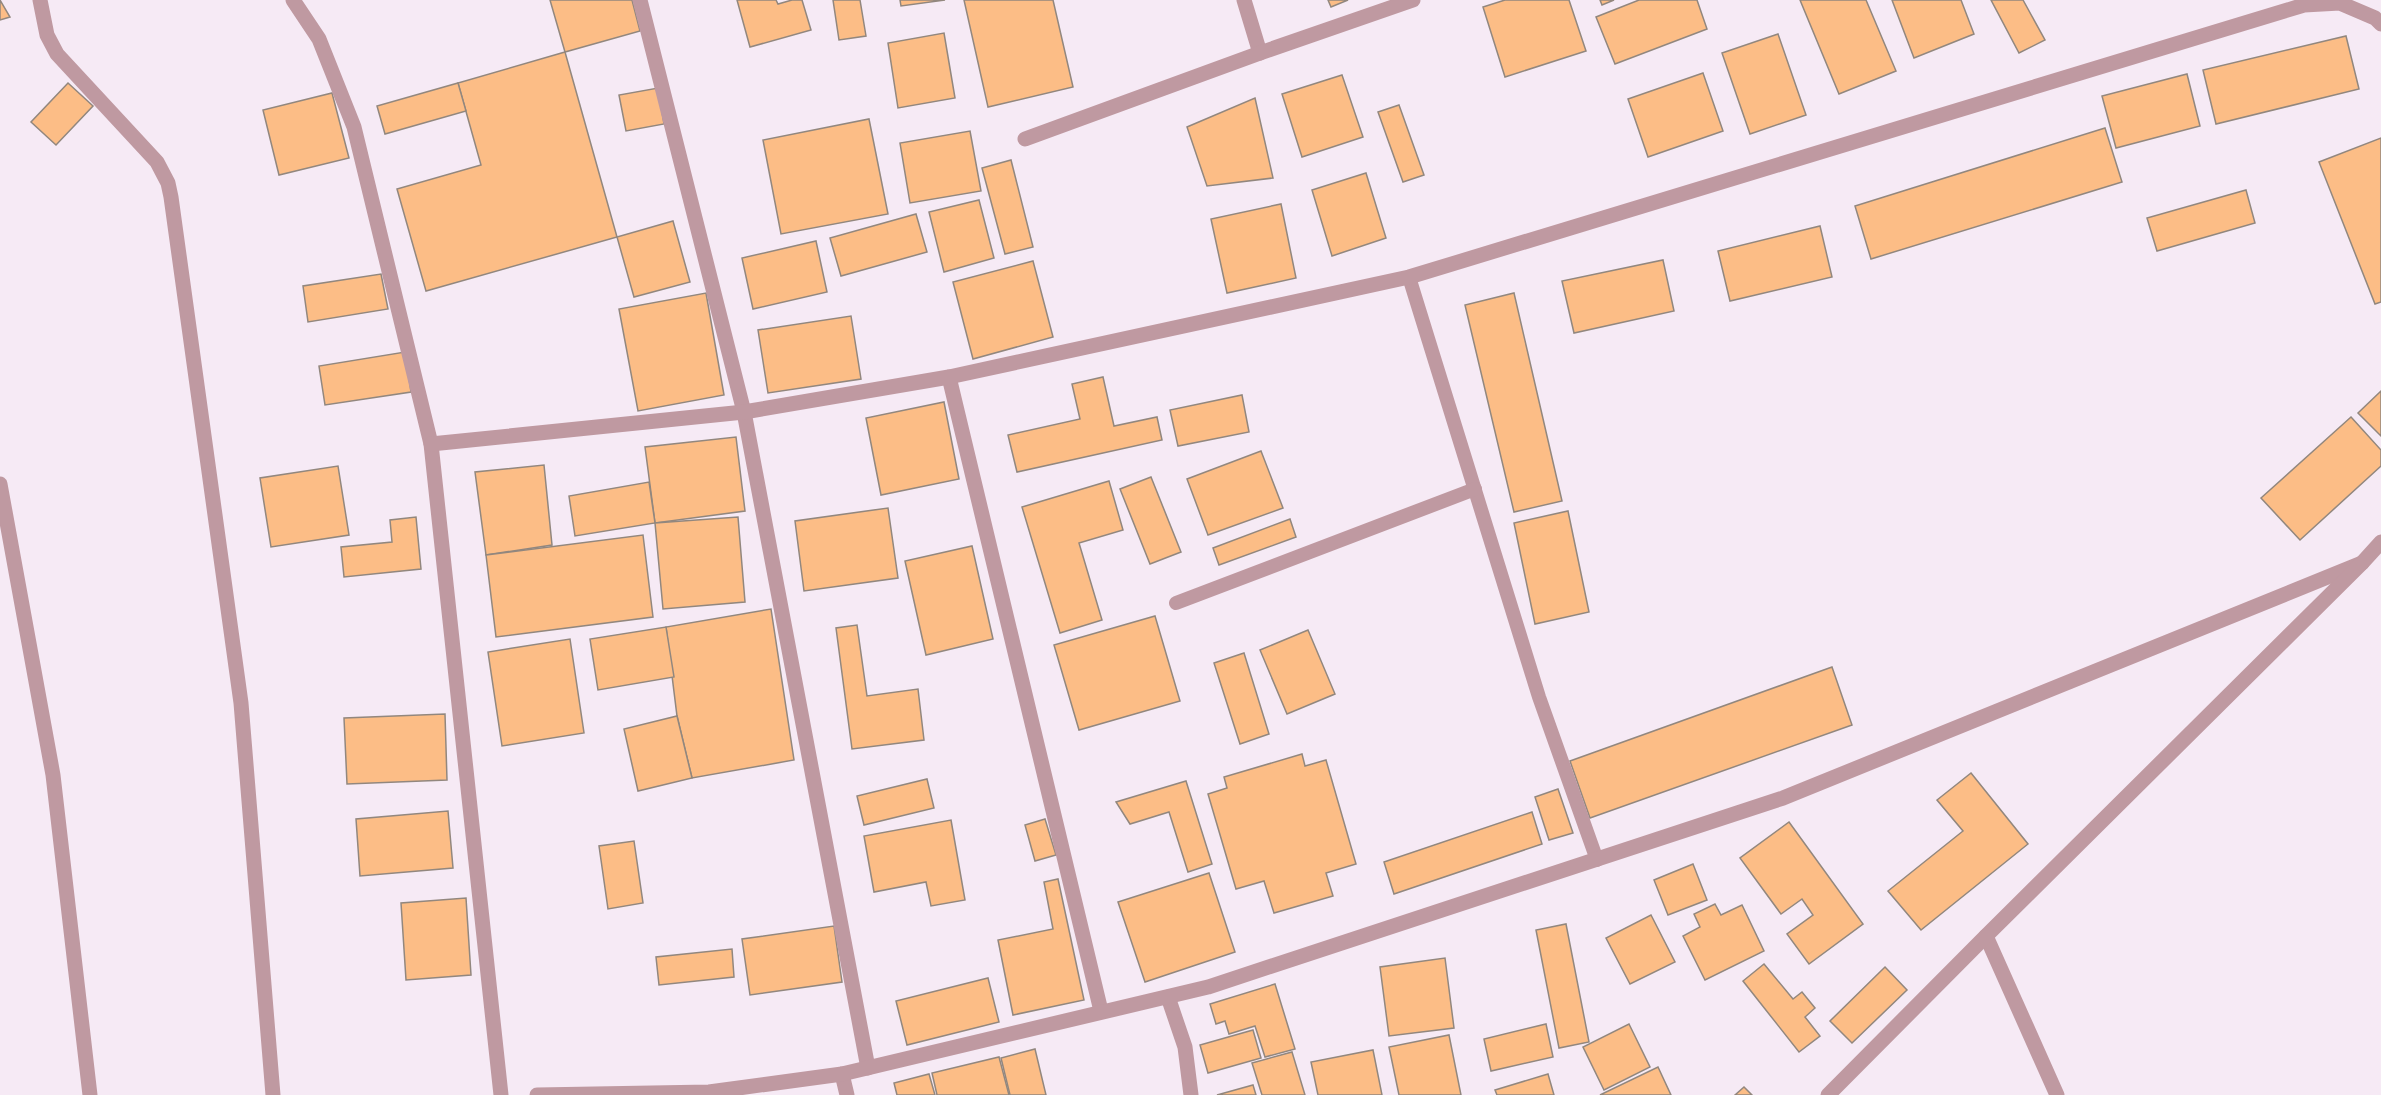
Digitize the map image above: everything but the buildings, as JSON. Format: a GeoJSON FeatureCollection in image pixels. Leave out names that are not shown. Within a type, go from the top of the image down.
{"type":"FeatureCollection","features":[{"type":"Feature","properties":{"kind":"street"},"geometry":{"type":"LineString","coordinates":[[40,0],[47,35],[57,54],[157,162],[168,183],[171,197],[241,703],[273,1095]]}},
{"type":"Feature","properties":{"kind":"street"},"geometry":{"type":"LineString","coordinates":[[293,0],[319,39],[354,127],[431,444],[501,1095]]}},
{"type":"Feature","properties":{"kind":"street"},"geometry":{"type":"LineString","coordinates":[[640,0],[744,412],[868,1068]]}},
{"type":"Feature","properties":{"kind":"street"},"geometry":{"type":"LineString","coordinates":[[1244,0],[1260,53]]}},
{"type":"Feature","properties":{"kind":"street"},"geometry":{"type":"LineString","coordinates":[[1025,140],[1260,53],[1413,0]]}},
{"type":"Feature","properties":{"kind":"street"},"geometry":{"type":"LineString","coordinates":[[431,444],[744,412],[949,377],[1409,277],[2304,5],[2340,3],[2375,18],[2381,24]]}},
{"type":"Feature","properties":{"kind":"street"},"geometry":{"type":"LineString","coordinates":[[949,377],[1101,1011]]}},
{"type":"Feature","properties":{"kind":"street"},"geometry":{"type":"LineString","coordinates":[[0,484],[53,775],[90,1095]]}},
{"type":"Feature","properties":{"kind":"street"},"geometry":{"type":"LineString","coordinates":[[1828,1095],[2381,542]]}},
{"type":"Feature","properties":{"kind":"street"},"geometry":{"type":"LineString","coordinates":[[537,1095],[709,1093],[842,1074],[1101,1011],[1168,998],[1220,983],[1783,798],[2362,563]]}},
{"type":"Feature","properties":{"kind":"street"},"geometry":{"type":"LineString","coordinates":[[1986,936],[2057,1095]]}},
{"type":"Feature","properties":{"kind":"street"},"geometry":{"type":"LineString","coordinates":[[1168,998],[1185,1047],[1191,1095]]}},
{"type":"Feature","properties":{"kind":"street"},"geometry":{"type":"LineString","coordinates":[[842,1074],[846,1095]]}},
{"type":"Feature","properties":{"kind":"lane"},"geometry":{"type":"LineString","coordinates":[[1409,277],[1539,697],[1597,860]]}},
{"type":"Feature","properties":{"kind":"lane"},"geometry":{"type":"LineString","coordinates":[[1176,603],[1475,489]]}}]}
